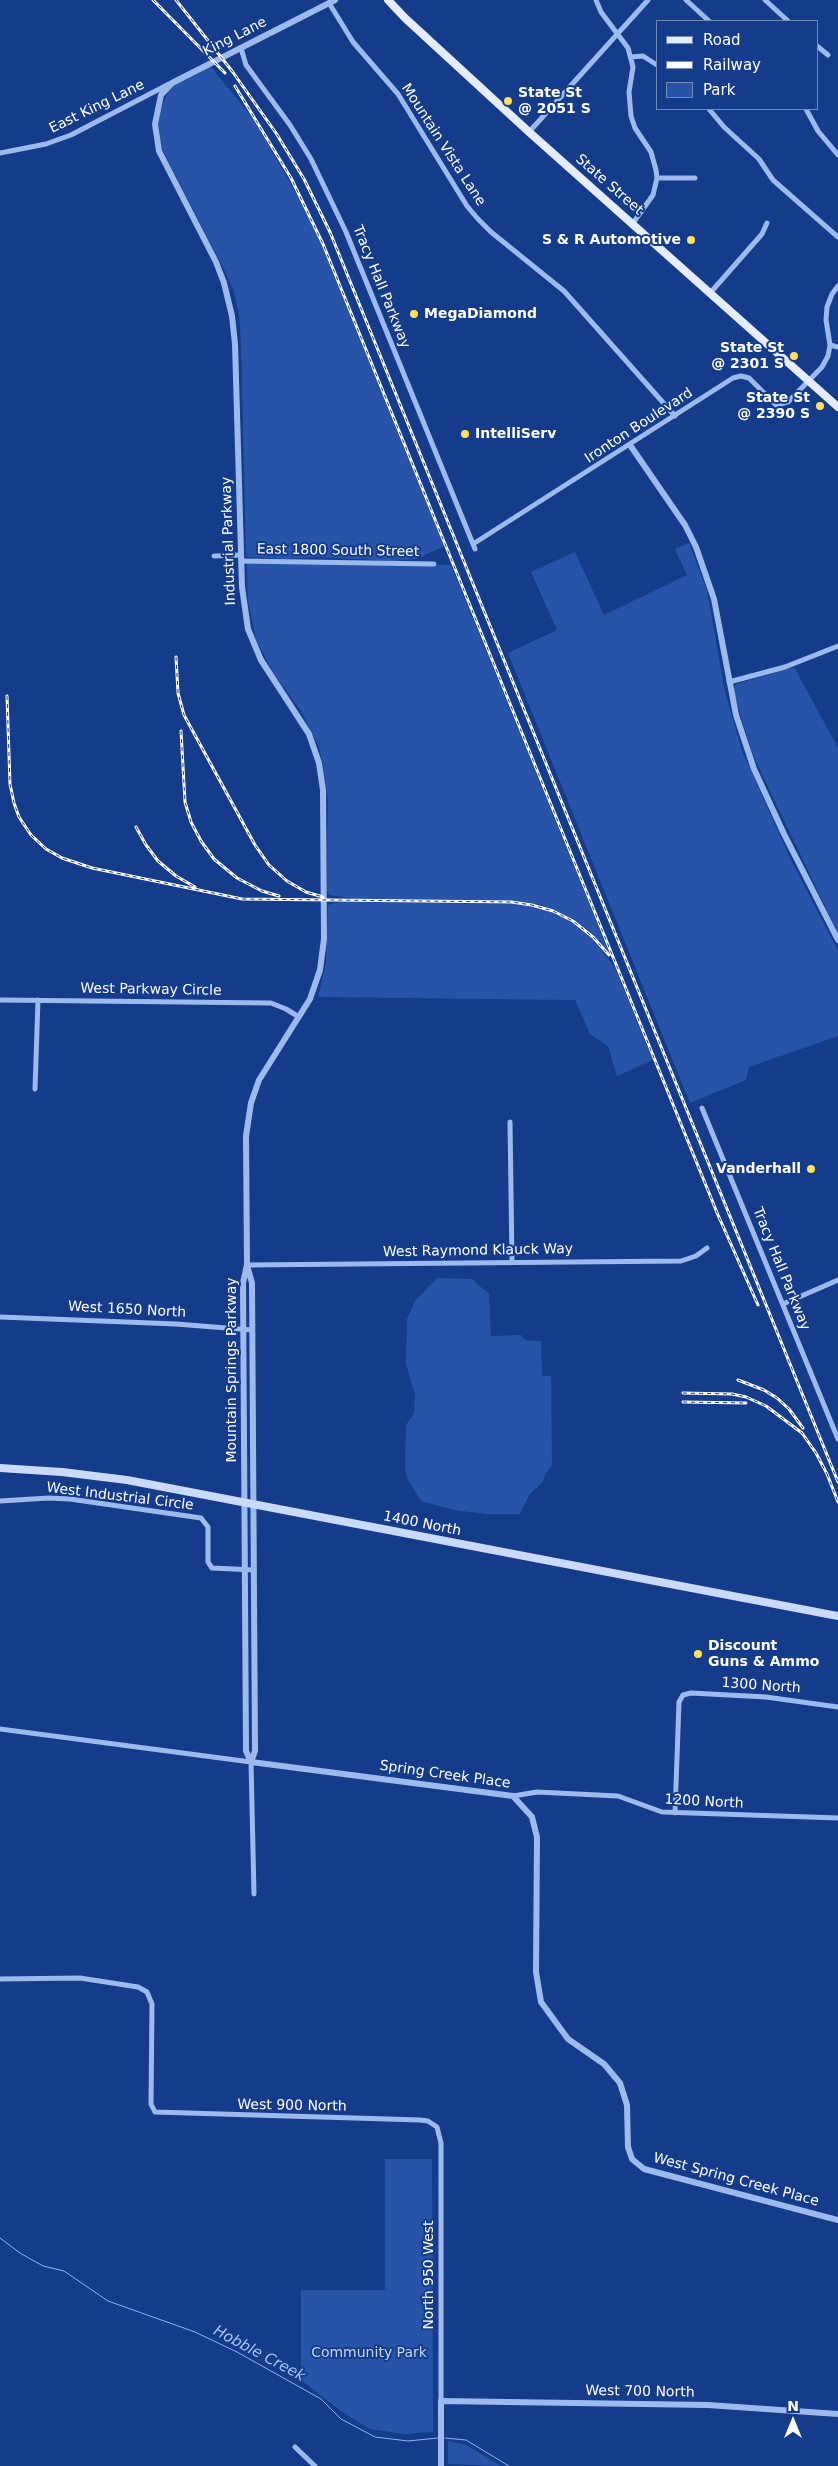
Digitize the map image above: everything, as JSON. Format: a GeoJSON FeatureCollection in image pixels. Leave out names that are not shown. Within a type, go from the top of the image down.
{"type":"FeatureCollection","features":[{"type":"Feature","properties":{"kind":"main road","name":"State Street"},"geometry":{"type":"LineString","coordinates":[[388,0],[411,25],[810,380],[838,408]]}},
{"type":"Feature","properties":{"kind":"main road","name":"1400 North"},"geometry":{"type":"LineString","coordinates":[[0,1468],[110,1478],[838,1616]]}},
{"type":"Feature","properties":{"kind":"street"},"geometry":{"type":"LineString","coordinates":[[596,0],[601,12],[626,43],[631,57],[633,67],[629,106],[631,116],[635,128],[651,152],[657,178],[649,202],[633,223]]}},
{"type":"Feature","properties":{"kind":"street"},"geometry":{"type":"LineString","coordinates":[[530,132],[648,0]]}},
{"type":"Feature","properties":{"kind":"street"},"geometry":{"type":"LineString","coordinates":[[686,0],[708,20]]}},
{"type":"Feature","properties":{"kind":"street"},"geometry":{"type":"LineString","coordinates":[[765,0],[787,20]]}},
{"type":"Feature","properties":{"kind":"street","name":"King Lane"},"geometry":{"type":"LineString","coordinates":[[172,82],[332,1]]}},
{"type":"Feature","properties":{"kind":"street","name":"Mountain Vista Lane"},"geometry":{"type":"LineString","coordinates":[[332,1],[353,42],[398,94],[467,206],[491,232],[555,282],[576,303],[675,416]]}},
{"type":"Feature","properties":{"kind":"street"},"geometry":{"type":"LineString","coordinates":[[818,47],[828,55]]}},
{"type":"Feature","properties":{"kind":"street","name":"Tracy Hall Parkway"},"geometry":{"type":"LineString","coordinates":[[241,48],[246,66],[285,119],[311,159],[346,232],[474,546]]}},
{"type":"Feature","properties":{"kind":"street"},"geometry":{"type":"LineString","coordinates":[[631,57],[643,56],[656,64]]}},
{"type":"Feature","properties":{"kind":"street","name":"East King Lane"},"geometry":{"type":"LineString","coordinates":[[0,154],[63,139],[172,82]]}},
{"type":"Feature","properties":{"kind":"street","name":"Industrial Parkway"},"geometry":{"type":"LineString","coordinates":[[172,82],[163,92],[156,111],[155,131],[157,144],[220,273],[232,316],[235,344],[244,612],[254,646],[265,667],[305,727],[314,747],[321,773],[324,799],[324,939],[320,970],[310,999],[262,1073],[249,1111],[246,1144],[247,1265]]}},
{"type":"Feature","properties":{"kind":"street"},"geometry":{"type":"LineString","coordinates":[[710,110],[724,127],[759,159],[773,180],[838,237]]}},
{"type":"Feature","properties":{"kind":"street"},"geometry":{"type":"LineString","coordinates":[[807,110],[818,131],[838,155]]}},
{"type":"Feature","properties":{"kind":"street"},"geometry":{"type":"LineString","coordinates":[[657,178],[695,178]]}},
{"type":"Feature","properties":{"kind":"street"},"geometry":{"type":"LineString","coordinates":[[711,292],[762,234],[766,223]]}},
{"type":"Feature","properties":{"kind":"street"},"geometry":{"type":"LineString","coordinates":[[810,380],[822,367],[828,356],[830,345],[826,314],[829,299],[838,286]]}},
{"type":"Feature","properties":{"kind":"street"},"geometry":{"type":"LineString","coordinates":[[830,345],[838,347]]}},
{"type":"Feature","properties":{"kind":"street","name":"Ironton Boulevard"},"geometry":{"type":"LineString","coordinates":[[474,546],[733,378],[741,376],[749,378],[776,405],[788,402],[810,380]]}},
{"type":"Feature","properties":{"kind":"street"},"geometry":{"type":"LineString","coordinates":[[630,445],[684,523],[696,547],[714,599],[736,715],[754,768],[784,834],[838,940]]}},
{"type":"Feature","properties":{"kind":"street","name":"East 1800 South Street"},"geometry":{"type":"LineString","coordinates":[[214,556],[434,564]]}},
{"type":"Feature","properties":{"kind":"street"},"geometry":{"type":"LineString","coordinates":[[729,682],[786,667],[838,646]]}},
{"type":"Feature","properties":{"kind":"street","name":"West Parkway Circle"},"geometry":{"type":"LineString","coordinates":[[0,1000],[271,1003],[299,1017]]}},
{"type":"Feature","properties":{"kind":"street"},"geometry":{"type":"LineString","coordinates":[[35,1089],[38,1000]]}},
{"type":"Feature","properties":{"kind":"street","name":"Tracy Hall Parkway"},"geometry":{"type":"LineString","coordinates":[[702,1108],[838,1439]]}},
{"type":"Feature","properties":{"kind":"street"},"geometry":{"type":"LineString","coordinates":[[510,1122],[512,1262]]}},
{"type":"Feature","properties":{"kind":"street","name":"West Raymond Klauck Way"},"geometry":{"type":"LineString","coordinates":[[247,1265],[681,1261],[696,1256],[706,1248]]}},
{"type":"Feature","properties":{"kind":"street","name":"Mountain Springs Parkway"},"geometry":{"type":"LineString","coordinates":[[247,1265],[243,1283],[246,1751],[251,1762]]}},
{"type":"Feature","properties":{"kind":"street","name":"Mountain Springs Parkway"},"geometry":{"type":"LineString","coordinates":[[247,1265],[252,1278],[255,1750],[251,1762],[254,1894]]}},
{"type":"Feature","properties":{"kind":"street"},"geometry":{"type":"LineString","coordinates":[[783,1304],[838,1280]]}},
{"type":"Feature","properties":{"kind":"street","name":"West 1650 North"},"geometry":{"type":"LineString","coordinates":[[0,1317],[243,1328],[252,1330]]}},
{"type":"Feature","properties":{"kind":"street","name":"West Industrial Circle"},"geometry":{"type":"LineString","coordinates":[[0,1501],[63,1499],[201,1518],[208,1527],[208,1562],[212,1568],[254,1570]]}},
{"type":"Feature","properties":{"kind":"street","name":"1300 North"},"geometry":{"type":"LineString","coordinates":[[675,1813],[679,1702],[683,1695],[691,1693],[766,1696],[838,1707]]}},
{"type":"Feature","properties":{"kind":"street","name":"Spring Creek Place"},"geometry":{"type":"LineString","coordinates":[[0,1729],[513,1796],[532,1817],[537,1837],[536,1972],[541,2002],[568,2039],[604,2064],[620,2083],[627,2104],[628,2147],[632,2159]]}},
{"type":"Feature","properties":{"kind":"street","name":"1200 North"},"geometry":{"type":"LineString","coordinates":[[513,1796],[537,1792],[618,1796],[662,1812],[838,1818]]}},
{"type":"Feature","properties":{"kind":"street","name":"West 900 North"},"geometry":{"type":"LineString","coordinates":[[0,1979],[80,1978],[145,1990],[150,1996],[152,2004],[151,2104],[155,2112],[428,2121]]}},
{"type":"Feature","properties":{"kind":"street","name":"North 950 West"},"geometry":{"type":"LineString","coordinates":[[428,2121],[439,2130],[441,2143],[441,2466]]}},
{"type":"Feature","properties":{"kind":"street","name":"West Spring Creek Place"},"geometry":{"type":"LineString","coordinates":[[632,2159],[644,2169],[838,2220]]}},
{"type":"Feature","properties":{"kind":"street","name":"West 700 North"},"geometry":{"type":"LineString","coordinates":[[441,2401],[708,2405],[838,2414]]}},
{"type":"Feature","properties":{"kind":"street"},"geometry":{"type":"LineString","coordinates":[[295,2447],[315,2466]]}},
{"type":"Feature","properties":{"kind":"green space"},"geometry":{"type":"Polygon","coordinates":[[[210,66],[252,117],[303,205],[327,256],[445,546],[416,559],[394,561],[315,557],[285,559],[248,557],[246,555],[239,314],[233,289],[225,271],[163,151],[158,124],[159,114],[170,87],[210,66]]]}},
{"type":"Feature","properties":{"kind":"green space"},"geometry":{"type":"Polygon","coordinates":[[[689,543],[707,591],[725,692],[742,751],[791,860],[838,951],[838,1036],[749,1067],[746,1080],[690,1103],[508,653],[557,630],[531,572],[575,552],[604,615],[687,575],[675,549],[689,543]]]}},
{"type":"Feature","properties":{"kind":"green space"},"geometry":{"type":"Polygon","coordinates":[[[247,563],[451,565],[610,954],[592,933],[574,919],[538,904],[495,900],[358,899],[330,895],[327,891],[328,800],[319,747],[301,711],[274,674],[256,639],[248,601],[247,563]]]}},
{"type":"Feature","properties":{"kind":"green space"},"geometry":{"type":"Polygon","coordinates":[[[794,667],[838,748],[838,933],[752,752],[733,690],[736,684],[794,667]]]}},
{"type":"Feature","properties":{"kind":"green space"},"geometry":{"type":"Polygon","coordinates":[[[339,902],[519,904],[542,908],[569,920],[590,935],[615,968],[653,1060],[617,1076],[608,1046],[590,1034],[575,1000],[318,997],[326,963],[328,905],[339,902]]]}},
{"type":"Feature","properties":{"kind":"green space"},"geometry":{"type":"Polygon","coordinates":[[[437,1278],[472,1279],[489,1294],[491,1336],[521,1335],[525,1340],[541,1341],[542,1376],[551,1376],[552,1466],[545,1474],[543,1482],[529,1495],[520,1514],[487,1514],[454,1510],[421,1501],[407,1478],[405,1468],[406,1425],[414,1413],[415,1395],[406,1364],[407,1319],[415,1301],[437,1278]]]}},
{"type":"Feature","properties":{"kind":"green space","name":"Community Park"},"geometry":{"type":"Polygon","coordinates":[[[385,2159],[432,2159],[433,2432],[404,2434],[370,2429],[342,2412],[301,2380],[301,2290],[385,2290],[385,2159]]]}},
{"type":"Feature","properties":{"kind":"green space"},"geometry":{"type":"Polygon","coordinates":[[[448,2441],[466,2445],[501,2466],[448,2464],[448,2441]]]}},
{"type":"Feature","properties":{"kind":"waterway","name":"Hobble Creek"},"geometry":{"type":"LineString","coordinates":[[0,2238],[20,2253],[43,2266],[64,2271],[108,2301],[195,2332],[237,2352],[321,2399],[341,2419],[375,2437],[408,2441],[438,2438]]}},
{"type":"Feature","properties":{"kind":"waterway","name":"Hobble Creek"},"geometry":{"type":"LineString","coordinates":[[445,2438],[466,2440],[509,2466]]}},
{"type":"Feature","properties":{"kind":"railway"},"geometry":{"type":"LineString","coordinates":[[153,0],[225,73]]}},
{"type":"Feature","properties":{"kind":"railway"},"geometry":{"type":"LineString","coordinates":[[176,0],[232,71],[276,133],[304,179],[330,232],[838,1482]]}},
{"type":"Feature","properties":{"kind":"railway"},"geometry":{"type":"LineString","coordinates":[[235,86],[291,178],[323,244],[718,1215],[758,1305]]}},
{"type":"Feature","properties":{"kind":"railway"},"geometry":{"type":"LineString","coordinates":[[176,657],[178,693],[184,715],[255,845],[269,865],[287,881],[306,892],[323,897]]}},
{"type":"Feature","properties":{"kind":"railway"},"geometry":{"type":"LineString","coordinates":[[7,696],[10,784],[14,803],[19,817],[31,835],[46,849],[62,858],[92,868],[242,899],[511,902],[532,905],[553,911],[573,921],[593,937],[609,955]]}},
{"type":"Feature","properties":{"kind":"railway"},"geometry":{"type":"LineString","coordinates":[[181,731],[185,802],[191,822],[201,841],[214,859],[237,878],[262,891],[279,896]]}},
{"type":"Feature","properties":{"kind":"railway"},"geometry":{"type":"LineString","coordinates":[[136,827],[158,861],[176,876],[195,887]]}},
{"type":"Feature","properties":{"kind":"railway"},"geometry":{"type":"LineString","coordinates":[[738,1380],[764,1390],[777,1398],[789,1409],[803,1428]]}},
{"type":"Feature","properties":{"kind":"railway"},"geometry":{"type":"LineString","coordinates":[[683,1393],[732,1394],[746,1397],[766,1406],[802,1433],[816,1453],[827,1474]]}},
{"type":"Feature","properties":{"kind":"railway"},"geometry":{"type":"LineString","coordinates":[[683,1402],[746,1403]]}},
{"type":"Feature","properties":{"kind":"railway"},"geometry":{"type":"LineString","coordinates":[[827,1474],[838,1502]]}},
{"type":"Feature","properties":{"kind":"place","name":"State St @ 2051 S"},"geometry":{"type":"Point","coordinates":[508,101]}},
{"type":"Feature","properties":{"kind":"place","name":"S & R Automotive"},"geometry":{"type":"Point","coordinates":[691,240]}},
{"type":"Feature","properties":{"kind":"place","name":"MegaDiamond"},"geometry":{"type":"Point","coordinates":[414,314]}},
{"type":"Feature","properties":{"kind":"place","name":"State St @ 2301 S"},"geometry":{"type":"Point","coordinates":[794,356]}},
{"type":"Feature","properties":{"kind":"place","name":"State St @ 2390 S"},"geometry":{"type":"Point","coordinates":[820,406]}},
{"type":"Feature","properties":{"kind":"place","name":"IntelliServ"},"geometry":{"type":"Point","coordinates":[465,434]}},
{"type":"Feature","properties":{"kind":"place","name":"Vanderhall"},"geometry":{"type":"Point","coordinates":[811,1169]}},
{"type":"Feature","properties":{"kind":"place","name":"Discount Guns & Ammo"},"geometry":{"type":"Point","coordinates":[698,1654]}}]}
